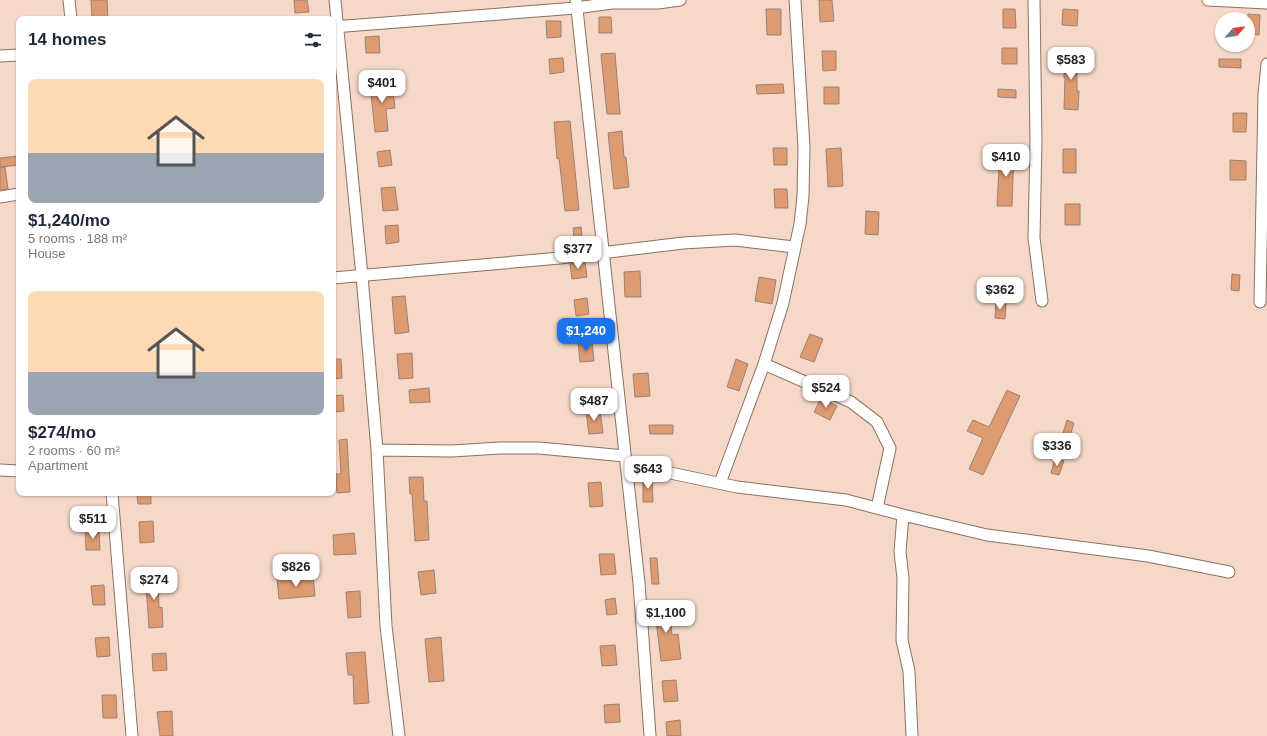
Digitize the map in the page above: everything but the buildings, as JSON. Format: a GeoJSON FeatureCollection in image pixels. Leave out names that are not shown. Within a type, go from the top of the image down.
{"type":"FeatureCollection","features":[{"type":"Feature","properties":{"kind":"street"},"geometry":{"type":"LineString","coordinates":[[70,0],[71,16]]}},
{"type":"Feature","properties":{"kind":"street"},"geometry":{"type":"LineString","coordinates":[[335,0],[336,16]]}},
{"type":"Feature","properties":{"kind":"street"},"geometry":{"type":"LineString","coordinates":[[398,736],[386,626],[377,450],[362,276],[336,26],[576,4],[658,3],[680,0]]}},
{"type":"Feature","properties":{"kind":"street"},"geometry":{"type":"LineString","coordinates":[[720,483],[764,364],[783,303],[800,224],[803,196],[804,147],[795,0]]}},
{"type":"Feature","properties":{"kind":"street"},"geometry":{"type":"LineString","coordinates":[[1034,0],[1036,134],[1034,238],[1042,301]]}},
{"type":"Feature","properties":{"kind":"street"},"geometry":{"type":"LineString","coordinates":[[1208,0],[1267,3]]}},
{"type":"Feature","properties":{"kind":"street"},"geometry":{"type":"LineString","coordinates":[[576,4],[639,583],[650,736]]}},
{"type":"Feature","properties":{"kind":"street"},"geometry":{"type":"LineString","coordinates":[[0,56],[16,55]]}},
{"type":"Feature","properties":{"kind":"street"},"geometry":{"type":"LineString","coordinates":[[1260,302],[1264,95],[1267,64]]}},
{"type":"Feature","properties":{"kind":"street"},"geometry":{"type":"LineString","coordinates":[[0,197],[16,194]]}},
{"type":"Feature","properties":{"kind":"street"},"geometry":{"type":"LineString","coordinates":[[336,278],[560,258],[683,243],[735,240],[794,247]]}},
{"type":"Feature","properties":{"kind":"street"},"geometry":{"type":"LineString","coordinates":[[764,364],[850,402],[877,422],[890,448],[877,508]]}},
{"type":"Feature","properties":{"kind":"street"},"geometry":{"type":"LineString","coordinates":[[377,450],[452,451],[500,448],[539,448],[578,453],[625,461],[689,478],[737,487],[846,500],[903,515],[987,534],[1148,556],[1229,572]]}},
{"type":"Feature","properties":{"kind":"street"},"geometry":{"type":"LineString","coordinates":[[0,470],[16,471]]}},
{"type":"Feature","properties":{"kind":"street"},"geometry":{"type":"LineString","coordinates":[[112,496],[132,736]]}},
{"type":"Feature","properties":{"kind":"street"},"geometry":{"type":"LineString","coordinates":[[903,515],[900,552],[903,578],[902,640],[909,671],[912,736]]}}]}
